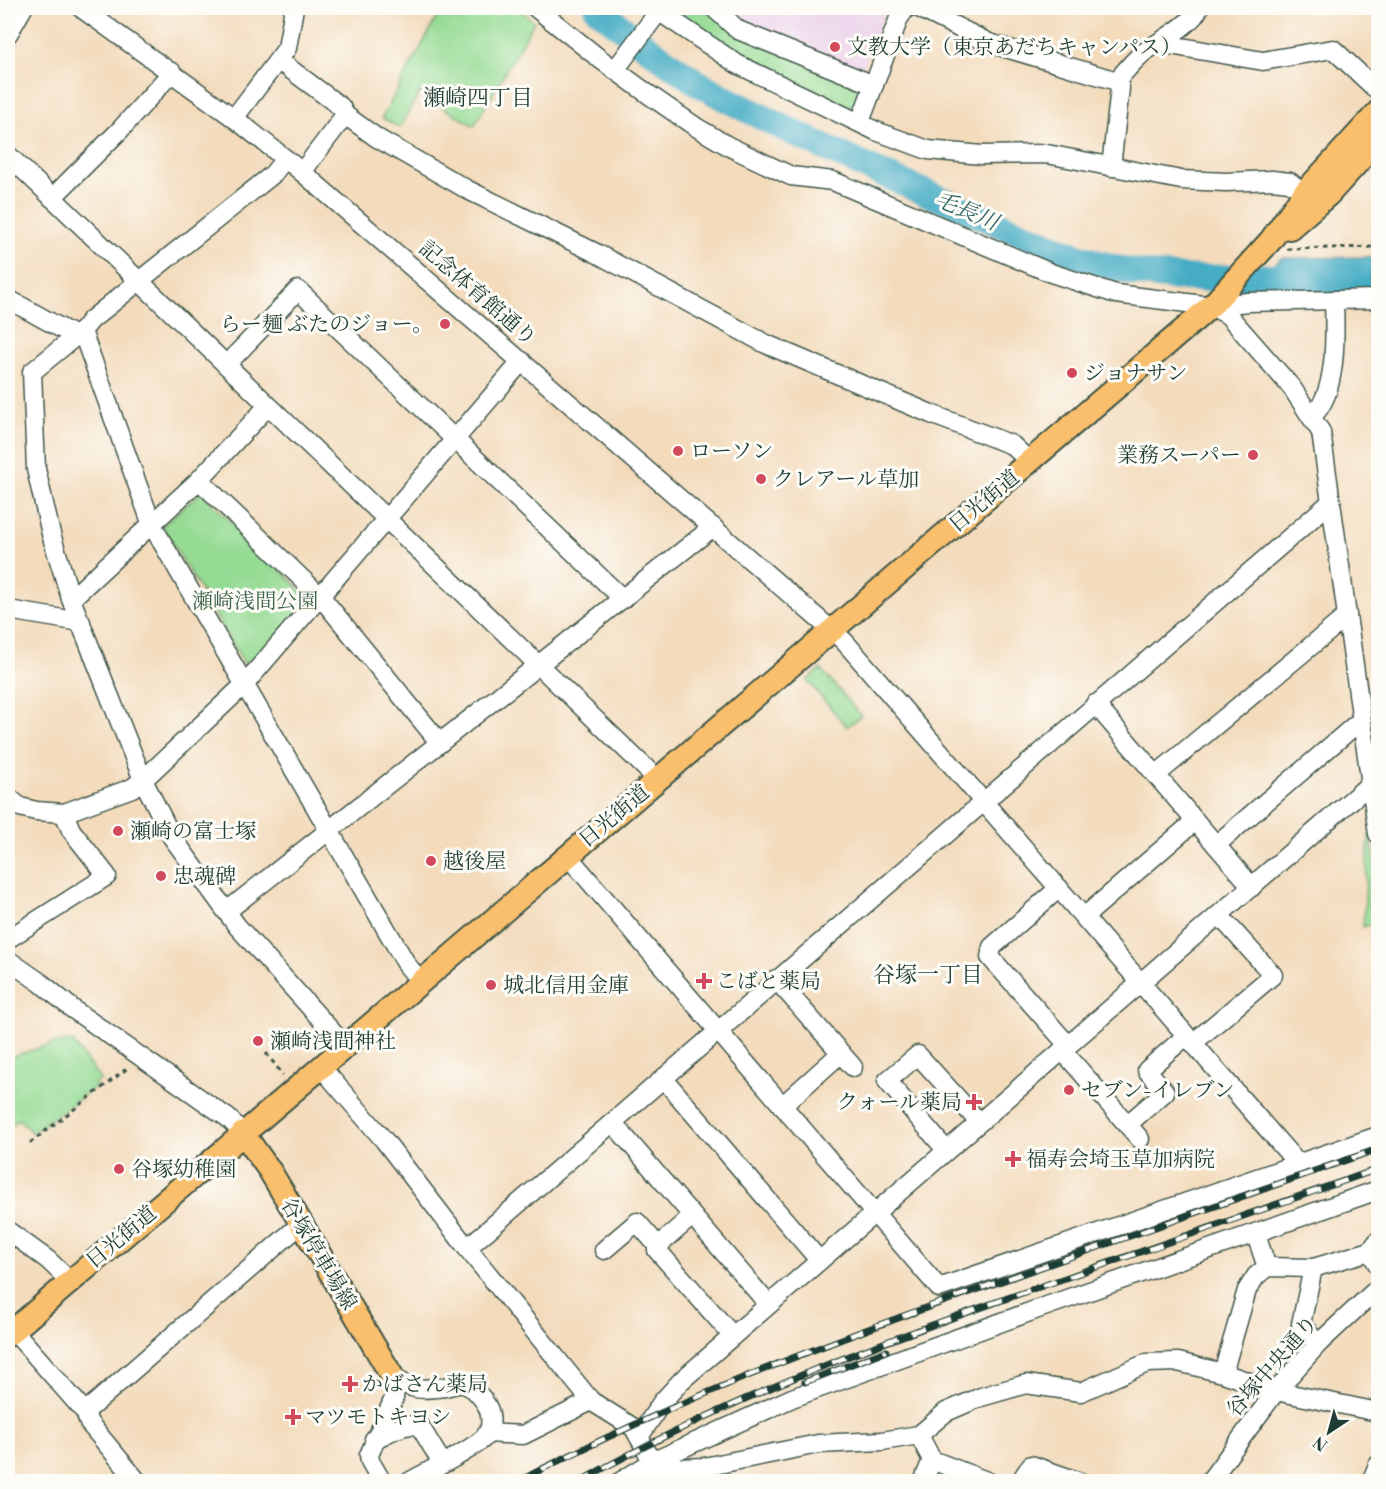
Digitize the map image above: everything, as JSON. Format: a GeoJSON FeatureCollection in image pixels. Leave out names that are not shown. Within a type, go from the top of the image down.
{"type":"FeatureCollection","features":[{"type":"Feature","properties":{"kind":"main road"},"geometry":{"type":"LineString","coordinates":[[1268,243],[1305,194],[1378,112]]}},
{"type":"Feature","properties":{"kind":"main road"},"geometry":{"type":"LineString","coordinates":[[1268,243],[1297,224],[1328,195],[1378,140]]}},
{"type":"Feature","properties":{"kind":"main road","name":"日光街道"},"geometry":{"type":"LineString","coordinates":[[10,1332],[1215,302],[1268,243]]}},
{"type":"Feature","properties":{"kind":"main road","name":"谷塚停車場線"},"geometry":{"type":"LineString","coordinates":[[243,1133],[264,1162],[392,1376]]}},
{"type":"Feature","properties":{"kind":"street"},"geometry":{"type":"LineString","coordinates":[[8,34],[22,8]]}},
{"type":"Feature","properties":{"kind":"street","name":"記念体育館通り"},"geometry":{"type":"LineString","coordinates":[[81,8],[234,118],[302,172],[832,629],[984,800],[1298,1164]]}},
{"type":"Feature","properties":{"kind":"street"},"geometry":{"type":"LineString","coordinates":[[234,118],[287,48],[294,8]]}},
{"type":"Feature","properties":{"kind":"street"},"geometry":{"type":"LineString","coordinates":[[536,8],[696,127],[730,147],[791,176],[833,181],[1026,264],[1099,289],[1147,299],[1215,302],[1378,299]]}},
{"type":"Feature","properties":{"kind":"street"},"geometry":{"type":"LineString","coordinates":[[714,8],[738,30],[874,85]]}},
{"type":"Feature","properties":{"kind":"street"},"geometry":{"type":"LineString","coordinates":[[860,122],[899,18],[906,8]]}},
{"type":"Feature","properties":{"kind":"street"},"geometry":{"type":"LineString","coordinates":[[919,8],[989,43],[1117,81],[1120,87],[1111,167]]}},
{"type":"Feature","properties":{"kind":"street"},"geometry":{"type":"LineString","coordinates":[[1117,81],[1129,65],[1184,24],[1199,8]]}},
{"type":"Feature","properties":{"kind":"street"},"geometry":{"type":"LineString","coordinates":[[617,67],[655,13],[736,64],[817,104],[928,150],[982,155],[1047,154],[1181,180],[1290,182],[1305,194]]}},
{"type":"Feature","properties":{"kind":"street"},"geometry":{"type":"LineString","coordinates":[[1158,43],[1263,61],[1334,49],[1378,91]]}},
{"type":"Feature","properties":{"kind":"street"},"geometry":{"type":"LineString","coordinates":[[278,60],[340,106],[345,115],[377,138],[468,190],[596,253],[766,344],[1012,445],[1030,462]]}},
{"type":"Feature","properties":{"kind":"street"},"geometry":{"type":"LineString","coordinates":[[52,198],[120,130],[172,72]]}},
{"type":"Feature","properties":{"kind":"street"},"geometry":{"type":"LineString","coordinates":[[302,172],[345,115]]}},
{"type":"Feature","properties":{"kind":"street"},"geometry":{"type":"LineString","coordinates":[[8,155],[657,778]]}},
{"type":"Feature","properties":{"kind":"street"},"geometry":{"type":"LineString","coordinates":[[285,159],[272,175],[91,320],[79,333],[32,372],[36,469],[51,534],[71,599],[143,780],[172,837],[237,926],[345,1046]]}},
{"type":"Feature","properties":{"kind":"street"},"geometry":{"type":"LineString","coordinates":[[226,365],[298,290],[623,599]]}},
{"type":"Feature","properties":{"kind":"street"},"geometry":{"type":"LineString","coordinates":[[8,299],[79,333],[152,525],[407,965],[420,981]]}},
{"type":"Feature","properties":{"kind":"street"},"geometry":{"type":"LineString","coordinates":[[1312,416],[1323,403],[1329,379],[1335,344],[1334,300]]}},
{"type":"Feature","properties":{"kind":"street"},"geometry":{"type":"LineString","coordinates":[[1215,302],[1292,388],[1321,432],[1347,616],[1368,729],[1371,783],[1378,834]]}},
{"type":"Feature","properties":{"kind":"street"},"geometry":{"type":"LineString","coordinates":[[8,797],[20,807],[36,811],[64,813],[132,788],[143,780],[244,685],[522,361]]}},
{"type":"Feature","properties":{"kind":"street"},"geometry":{"type":"LineString","coordinates":[[71,599],[199,480],[268,405]]}},
{"type":"Feature","properties":{"kind":"street"},"geometry":{"type":"LineString","coordinates":[[199,480],[321,597],[440,743]]}},
{"type":"Feature","properties":{"kind":"street"},"geometry":{"type":"LineString","coordinates":[[467,1248],[1330,502]]}},
{"type":"Feature","properties":{"kind":"street"},"geometry":{"type":"LineString","coordinates":[[227,911],[713,527]]}},
{"type":"Feature","properties":{"kind":"street"},"geometry":{"type":"LineString","coordinates":[[8,610],[81,622]]}},
{"type":"Feature","properties":{"kind":"street"},"geometry":{"type":"LineString","coordinates":[[1156,776],[1347,616]]}},
{"type":"Feature","properties":{"kind":"street"},"geometry":{"type":"LineString","coordinates":[[1095,704],[1252,887]]}},
{"type":"Feature","properties":{"kind":"street"},"geometry":{"type":"LineString","coordinates":[[1216,845],[1368,729]]}},
{"type":"Feature","properties":{"kind":"street"},"geometry":{"type":"LineString","coordinates":[[639,1437],[662,1402],[682,1380],[732,1335],[1371,783]]}},
{"type":"Feature","properties":{"kind":"street"},"geometry":{"type":"LineString","coordinates":[[8,939],[107,876],[70,830],[64,813]]}},
{"type":"Feature","properties":{"kind":"street"},"geometry":{"type":"LineString","coordinates":[[1084,917],[1195,821]]}},
{"type":"Feature","properties":{"kind":"street"},"geometry":{"type":"LineString","coordinates":[[567,855],[939,1288],[1378,1136]]}},
{"type":"Feature","properties":{"kind":"street"},"geometry":{"type":"LineString","coordinates":[[1059,888],[992,947],[990,957],[1140,1139]]}},
{"type":"Feature","properties":{"kind":"street"},"geometry":{"type":"LineString","coordinates":[[1128,1124],[1165,1092],[1147,1070],[1190,1040],[1273,975],[1220,915]]}},
{"type":"Feature","properties":{"kind":"street"},"geometry":{"type":"LineString","coordinates":[[8,960],[41,983],[74,1011],[228,1118],[243,1133]]}},
{"type":"Feature","properties":{"kind":"street"},"geometry":{"type":"LineString","coordinates":[[776,979],[854,1067]]}},
{"type":"Feature","properties":{"kind":"street"},"geometry":{"type":"LineString","coordinates":[[782,1106],[841,1053]]}},
{"type":"Feature","properties":{"kind":"street"},"geometry":{"type":"LineString","coordinates":[[946,1150],[887,1081],[918,1055],[979,1122]]}},
{"type":"Feature","properties":{"kind":"street"},"geometry":{"type":"LineString","coordinates":[[321,1067],[384,1140],[467,1248],[591,1401],[634,1428],[658,1471]]}},
{"type":"Feature","properties":{"kind":"street"},"geometry":{"type":"LineString","coordinates":[[663,1078],[819,1260]]}},
{"type":"Feature","properties":{"kind":"street"},"geometry":{"type":"LineString","coordinates":[[613,1123],[768,1304]]}},
{"type":"Feature","properties":{"kind":"street"},"geometry":{"type":"LineString","coordinates":[[658,1471],[792,1398],[1378,1190]]}},
{"type":"Feature","properties":{"kind":"street"},"geometry":{"type":"LineString","coordinates":[[658,1246],[692,1216]]}},
{"type":"Feature","properties":{"kind":"street"},"geometry":{"type":"LineString","coordinates":[[604,1250],[637,1222],[658,1246],[657,1250],[732,1335]]}},
{"type":"Feature","properties":{"kind":"street"},"geometry":{"type":"LineString","coordinates":[[85,1412],[301,1224]]}},
{"type":"Feature","properties":{"kind":"street"},"geometry":{"type":"LineString","coordinates":[[8,1231],[48,1260],[70,1281]]}},
{"type":"Feature","properties":{"kind":"street"},"geometry":{"type":"LineString","coordinates":[[1257,1238],[1267,1268]]}},
{"type":"Feature","properties":{"kind":"street"},"geometry":{"type":"LineString","coordinates":[[1223,1373],[1247,1290],[1256,1276],[1267,1268],[1313,1268],[1376,1253]]}},
{"type":"Feature","properties":{"kind":"street"},"geometry":{"type":"LineString","coordinates":[[1313,1268],[1301,1324],[1318,1344]]}},
{"type":"Feature","properties":{"kind":"street","name":"谷塚中央通り"},"geometry":{"type":"LineString","coordinates":[[1209,1482],[1276,1391],[1318,1344],[1378,1288]]}},
{"type":"Feature","properties":{"kind":"street"},"geometry":{"type":"LineString","coordinates":[[10,1332],[85,1412],[89,1422],[138,1482]]}},
{"type":"Feature","properties":{"kind":"street"},"geometry":{"type":"LineString","coordinates":[[620,1482],[658,1471],[704,1467],[818,1444],[882,1441],[919,1435],[946,1412],[981,1397],[1026,1384],[1081,1392],[1147,1363],[1178,1362],[1223,1373],[1276,1391],[1378,1412]]}},
{"type":"Feature","properties":{"kind":"street"},"geometry":{"type":"LineString","coordinates":[[392,1376],[405,1386],[419,1390],[462,1384],[473,1389],[488,1408],[491,1422],[488,1433],[477,1444],[409,1482]]}},
{"type":"Feature","properties":{"kind":"street"},"geometry":{"type":"LineString","coordinates":[[382,1482],[369,1455],[394,1398],[395,1388],[392,1376]]}},
{"type":"Feature","properties":{"kind":"street"},"geometry":{"type":"LineString","coordinates":[[488,1433],[523,1435],[591,1401]]}},
{"type":"Feature","properties":{"kind":"street"},"geometry":{"type":"LineString","coordinates":[[375,1439],[411,1424],[417,1425],[422,1428],[442,1463]]}},
{"type":"Feature","properties":{"kind":"street"},"geometry":{"type":"LineString","coordinates":[[919,1435],[932,1460],[989,1482]]}},
{"type":"Feature","properties":{"kind":"street"},"geometry":{"type":"LineString","coordinates":[[923,1482],[932,1460]]}},
{"type":"Feature","properties":{"kind":"street"},"geometry":{"type":"LineString","coordinates":[[1020,1482],[1031,1465],[1080,1482]]}},
{"type":"Feature","properties":{"kind":"street"},"geometry":{"type":"LineString","coordinates":[[1371,1482],[1378,1465]]}},
{"type":"Feature","properties":{"kind":"path"},"geometry":{"type":"LineString","coordinates":[[1268,243],[1299,250],[1378,247]]}},
{"type":"Feature","properties":{"kind":"path"},"geometry":{"type":"LineString","coordinates":[[266,1053],[282,1074]]}},
{"type":"Feature","properties":{"kind":"path"},"geometry":{"type":"LineString","coordinates":[[30,1143],[131,1066]]}},
{"type":"Feature","properties":{"kind":"shaded area","name":"文教大学（東京あだちキャンパス）"},"geometry":{"type":"Polygon","coordinates":[[[721,8],[887,8],[862,69],[739,25],[721,8]]]}},
{"type":"Feature","properties":{"kind":"green space"},"geometry":{"type":"Polygon","coordinates":[[[442,8],[518,8],[534,22],[474,126],[419,93],[400,128],[382,118],[442,8]]]}},
{"type":"Feature","properties":{"kind":"green space"},"geometry":{"type":"Polygon","coordinates":[[[667,8],[708,8],[858,84],[861,93],[853,109],[847,110],[738,56],[667,8]]]}},
{"type":"Feature","properties":{"kind":"green space","name":"瀬崎浅間公園"},"geometry":{"type":"Polygon","coordinates":[[[201,492],[310,599],[248,670],[162,526],[201,492]]]}},
{"type":"Feature","properties":{"kind":"green space"},"geometry":{"type":"Polygon","coordinates":[[[821,669],[861,716],[847,727],[807,680],[821,669]]]}},
{"type":"Feature","properties":{"kind":"green space"},"geometry":{"type":"Polygon","coordinates":[[[1369,835],[1371,835],[1378,889],[1378,922],[1363,927],[1369,835]]]}},
{"type":"Feature","properties":{"kind":"green space"},"geometry":{"type":"Polygon","coordinates":[[[72,1041],[101,1080],[95,1083],[96,1087],[32,1133],[19,1119],[8,1127],[8,1058],[51,1044],[72,1041]]]}},
{"type":"Feature","properties":{"kind":"water"},"geometry":{"type":"Polygon","coordinates":[[[1378,257],[1378,294],[1243,299],[1281,258],[1378,257]]]}},
{"type":"Feature","properties":{"kind":"waterway","name":"毛長川"},"geometry":{"type":"LineString","coordinates":[[597,8],[680,71],[733,102],[870,168],[1063,251],[1103,265],[1166,277],[1299,276]]}},
{"type":"Feature","properties":{"kind":"railway"},"geometry":{"type":"LineString","coordinates":[[517,1482],[647,1419],[846,1337],[1378,1149]]}},
{"type":"Feature","properties":{"kind":"railway"},"geometry":{"type":"LineString","coordinates":[[579,1482],[692,1423],[749,1397],[866,1350],[985,1306],[1378,1169]]}},
{"type":"Feature","properties":{"kind":"railway"},"geometry":{"type":"LineString","coordinates":[[805,1382],[886,1351]]}},
{"type":"Feature","properties":{"kind":"place","name":"文教大学（東京あだちキャンパス）"},"geometry":{"type":"Point","coordinates":[835,47]}},
{"type":"Feature","properties":{"kind":"place","name":"らー麺 ぶたのジョー。"},"geometry":{"type":"Point","coordinates":[445,324]}},
{"type":"Feature","properties":{"kind":"place","name":"ジョナサン"},"geometry":{"type":"Point","coordinates":[1072,373]}},
{"type":"Feature","properties":{"kind":"place","name":"ローソン"},"geometry":{"type":"Point","coordinates":[678,451]}},
{"type":"Feature","properties":{"kind":"place","name":"業務スーパー"},"geometry":{"type":"Point","coordinates":[1253,455]}},
{"type":"Feature","properties":{"kind":"place","name":"クレアール草加"},"geometry":{"type":"Point","coordinates":[761,479]}},
{"type":"Feature","properties":{"kind":"place","name":"瀬崎の富士塚"},"geometry":{"type":"Point","coordinates":[118,831]}},
{"type":"Feature","properties":{"kind":"place","name":"越後屋"},"geometry":{"type":"Point","coordinates":[431,861]}},
{"type":"Feature","properties":{"kind":"place","name":"忠魂碑"},"geometry":{"type":"Point","coordinates":[161,876]}},
{"type":"Feature","properties":{"kind":"place","name":"こばと薬局"},"geometry":{"type":"Point","coordinates":[704,981]}},
{"type":"Feature","properties":{"kind":"place","name":"城北信用金庫"},"geometry":{"type":"Point","coordinates":[491,985]}},
{"type":"Feature","properties":{"kind":"place","name":"瀬崎浅間神社"},"geometry":{"type":"Point","coordinates":[258,1041]}},
{"type":"Feature","properties":{"kind":"place","name":"セブン-イレブン"},"geometry":{"type":"Point","coordinates":[1069,1090]}},
{"type":"Feature","properties":{"kind":"place","name":"クォール薬局"},"geometry":{"type":"Point","coordinates":[974,1102]}},
{"type":"Feature","properties":{"kind":"place","name":"福寿会埼玉草加病院"},"geometry":{"type":"Point","coordinates":[1013,1159]}},
{"type":"Feature","properties":{"kind":"place","name":"谷塚幼稚園"},"geometry":{"type":"Point","coordinates":[119,1169]}},
{"type":"Feature","properties":{"kind":"place","name":"かばさん薬局"},"geometry":{"type":"Point","coordinates":[350,1384]}},
{"type":"Feature","properties":{"kind":"place","name":"マツモトキヨシ"},"geometry":{"type":"Point","coordinates":[293,1417]}},
{"type":"Feature","properties":{"kind":"district","name":"瀬崎四丁目"},"geometry":{"type":"Point","coordinates":[478,97]}},
{"type":"Feature","properties":{"kind":"district","name":"谷塚一丁目"},"geometry":{"type":"Point","coordinates":[928,974]}}]}
